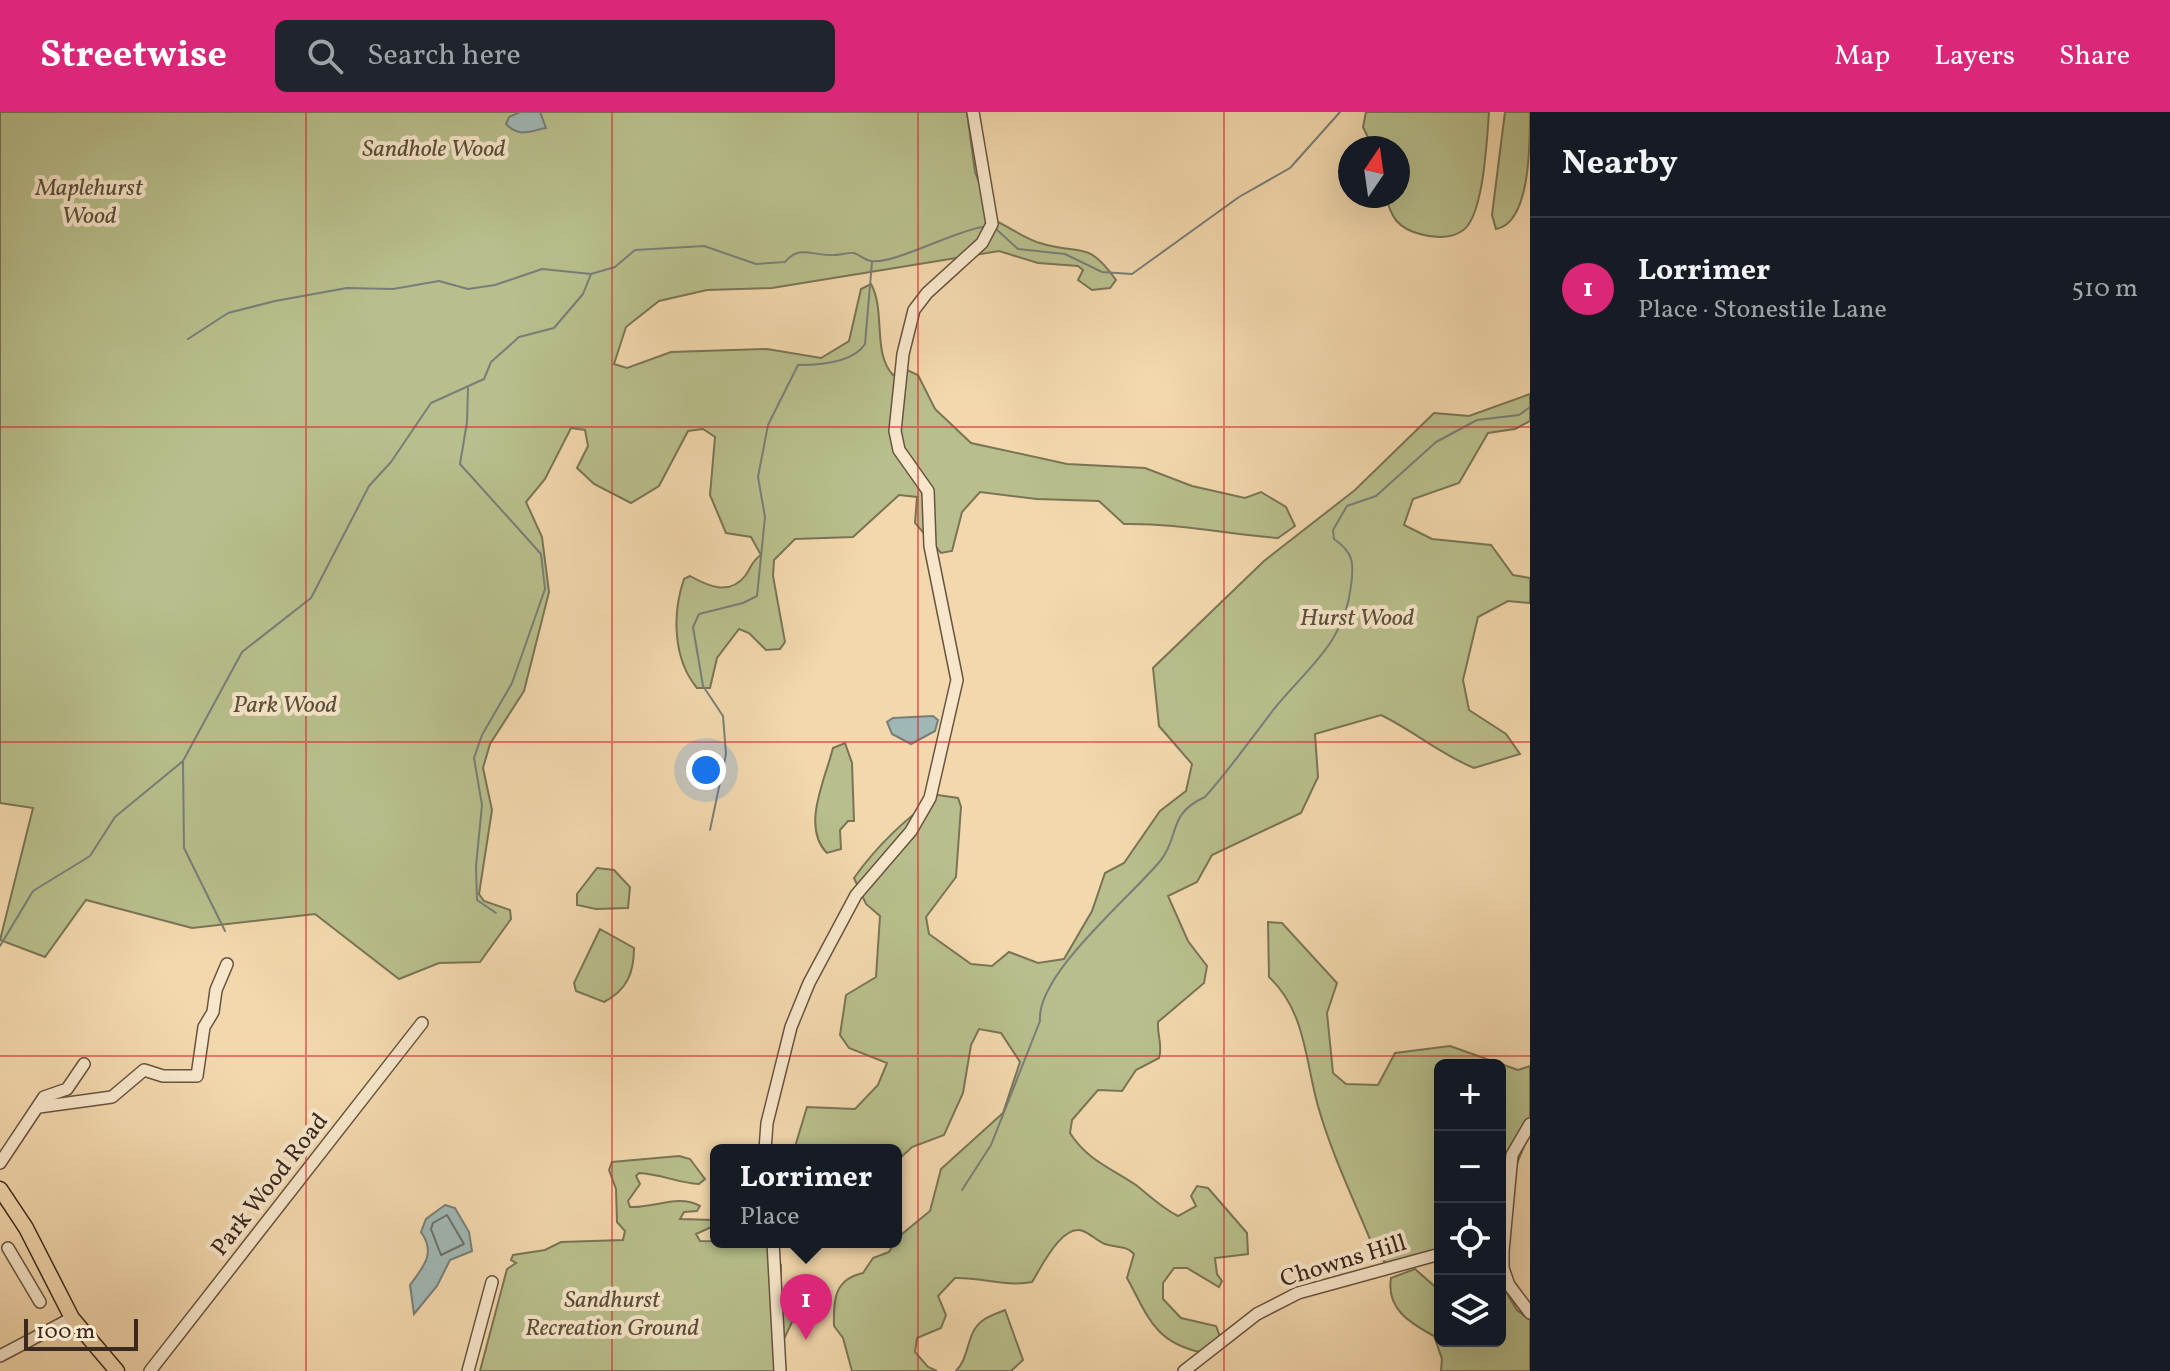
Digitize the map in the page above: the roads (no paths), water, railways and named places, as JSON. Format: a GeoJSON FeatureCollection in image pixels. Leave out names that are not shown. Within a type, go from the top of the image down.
{"type":"FeatureCollection","features":[{"type":"Feature","properties":{"kind":"main road"},"geometry":{"type":"LineString","coordinates":[[0,1189],[26,1228],[72,1318],[117,1371]]}},
{"type":"Feature","properties":{"kind":"street"},"geometry":{"type":"LineString","coordinates":[[765,1144],[767,1123],[791,1027],[809,983],[856,895],[911,831],[930,798],[957,680],[930,546],[928,491],[899,450],[895,431],[903,354],[914,310],[927,293],[982,243],[992,224],[973,112]]}},
{"type":"Feature","properties":{"kind":"street"},"geometry":{"type":"LineString","coordinates":[[39,1107],[112,1097],[144,1070],[163,1076],[197,1076],[204,1027],[211,1017],[227,964]]}},
{"type":"Feature","properties":{"kind":"street","name":"Park Wood Road"},"geometry":{"type":"LineString","coordinates":[[150,1371],[422,1023]]}},
{"type":"Feature","properties":{"kind":"street"},"geometry":{"type":"LineString","coordinates":[[0,1163],[44,1097],[67,1089],[84,1064]]}},
{"type":"Feature","properties":{"kind":"street"},"geometry":{"type":"LineString","coordinates":[[1506,1203],[1512,1155],[1530,1124]]}},
{"type":"Feature","properties":{"kind":"street"},"geometry":{"type":"LineString","coordinates":[[8,1248],[40,1302]]}},
{"type":"Feature","properties":{"kind":"street"},"geometry":{"type":"LineString","coordinates":[[773,1248],[780,1371]]}},
{"type":"Feature","properties":{"kind":"street","name":"Chowns Hill"},"geometry":{"type":"LineString","coordinates":[[1184,1371],[1257,1314],[1298,1293],[1434,1256]]}},
{"type":"Feature","properties":{"kind":"street"},"geometry":{"type":"LineString","coordinates":[[24,1274],[43,1266]]}},
{"type":"Feature","properties":{"kind":"street"},"geometry":{"type":"LineString","coordinates":[[1505,1275],[1509,1285],[1530,1313]]}},
{"type":"Feature","properties":{"kind":"street"},"geometry":{"type":"LineString","coordinates":[[468,1371],[492,1282]]}},
{"type":"Feature","properties":{"kind":"street"},"geometry":{"type":"LineString","coordinates":[[0,1356],[72,1318]]}},
{"type":"Feature","properties":{"kind":"water"},"geometry":{"type":"Polygon","coordinates":[[[520,112],[540,112],[546,128],[515,131],[506,124],[509,117],[520,112]]]}},
{"type":"Feature","properties":{"kind":"water"},"geometry":{"type":"Polygon","coordinates":[[[933,716],[938,720],[935,731],[911,744],[892,734],[887,722],[893,718],[933,716]]]}},
{"type":"Feature","properties":{"kind":"water"},"geometry":{"type":"Polygon","coordinates":[[[445,1205],[455,1208],[469,1232],[472,1251],[450,1260],[437,1286],[414,1314],[410,1285],[428,1253],[421,1232],[426,1219],[445,1205]]]}},
{"type":"Feature","properties":{"kind":"waterway"},"geometry":{"type":"LineString","coordinates":[[996,229],[1018,249],[1065,254],[1102,272],[1132,274],[1239,197],[1290,168],[1340,112]]}},
{"type":"Feature","properties":{"kind":"waterway"},"geometry":{"type":"LineString","coordinates":[[188,339],[228,313],[347,288],[393,289],[439,281],[468,289],[495,285],[542,269],[591,274],[615,267],[635,250],[704,246],[756,264],[785,262],[800,252],[854,253],[869,260],[881,261],[983,227]]}},
{"type":"Feature","properties":{"kind":"waterway"},"geometry":{"type":"LineString","coordinates":[[710,830],[726,754],[723,716],[703,686],[693,627],[699,614],[743,603],[757,596],[765,517],[758,477],[768,425],[798,365],[844,359],[865,344],[872,262]]}},
{"type":"Feature","properties":{"kind":"waterway"},"geometry":{"type":"LineString","coordinates":[[0,946],[33,891],[90,856],[115,817],[183,761],[242,652],[311,598],[369,486],[391,462],[431,403],[484,379],[491,362],[519,337],[554,328],[583,294],[591,274]]}},
{"type":"Feature","properties":{"kind":"waterway"},"geometry":{"type":"LineString","coordinates":[[468,388],[467,422],[460,464],[541,554],[545,589],[512,683],[482,735],[474,758],[482,805],[476,866],[477,900],[496,913]]}},
{"type":"Feature","properties":{"kind":"waterway"},"geometry":{"type":"LineString","coordinates":[[962,1190],[991,1145],[1053,981],[1088,936],[1161,860],[1179,818],[1205,797],[1333,639],[1347,606],[1352,578],[1351,559],[1346,549],[1334,539],[1333,530],[1347,506],[1376,496],[1436,442],[1477,420],[1519,415],[1530,407]]}},
{"type":"Feature","properties":{"kind":"waterway"},"geometry":{"type":"LineString","coordinates":[[183,762],[184,848],[225,931]]}},
{"type":"Feature","properties":{"kind":"place","name":"Lorrimer"},"geometry":{"type":"Point","coordinates":[806,1340]}},
{"type":"Feature","properties":{"kind":"park label","name":"Sandhole Wood"},"geometry":{"type":"Point","coordinates":[434,148]}},
{"type":"Feature","properties":{"kind":"park label","name":"Maplehurst Wood"},"geometry":{"type":"Point","coordinates":[89,201]}},
{"type":"Feature","properties":{"kind":"park label","name":"Hurst Wood"},"geometry":{"type":"Point","coordinates":[1357,617]}},
{"type":"Feature","properties":{"kind":"park label","name":"Park Wood"},"geometry":{"type":"Point","coordinates":[285,704]}},
{"type":"Feature","properties":{"kind":"park label","name":"Sandhurst Recreation Ground"},"geometry":{"type":"Point","coordinates":[612,1313]}}]}
